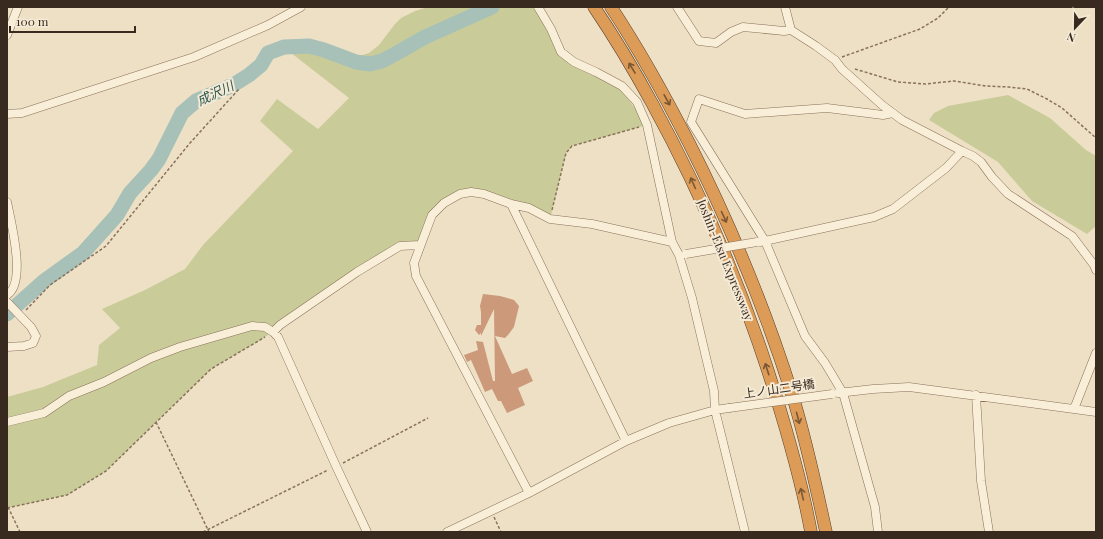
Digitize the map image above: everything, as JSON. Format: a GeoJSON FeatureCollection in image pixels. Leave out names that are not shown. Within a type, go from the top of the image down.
{"type":"FeatureCollection","features":[{"type":"Feature","properties":{"kind":"highway","name":"Joshin-Etsu Expressway"},"geometry":{"type":"LineString","coordinates":[[594,7],[635,72],[662,121],[690,176],[731,269],[760,348],[780,409],[795,463],[811,532]]}},
{"type":"Feature","properties":{"kind":"highway","name":"Joshin-Etsu Expressway"},"geometry":{"type":"LineString","coordinates":[[611,7],[647,65],[703,170],[729,226],[754,287],[774,340],[792,395],[809,458],[826,532]]}},
{"type":"Feature","properties":{"kind":"street"},"geometry":{"type":"LineString","coordinates":[[7,36],[18,7]]}},
{"type":"Feature","properties":{"kind":"street"},"geometry":{"type":"LineString","coordinates":[[7,114],[22,113],[194,58],[268,25],[302,7]]}},
{"type":"Feature","properties":{"kind":"street"},"geometry":{"type":"LineString","coordinates":[[538,7],[551,29],[561,52],[574,62],[622,86],[636,102],[647,125],[672,242],[683,254],[714,391],[715,410],[745,532]]}},
{"type":"Feature","properties":{"kind":"street"},"geometry":{"type":"LineString","coordinates":[[677,7],[699,41],[716,43],[731,32],[743,27],[784,31],[791,30],[834,60],[882,105],[902,120],[962,152],[973,156],[981,162],[992,177],[1008,194],[1059,226],[1072,236],[1094,265],[1096,270]]}},
{"type":"Feature","properties":{"kind":"street"},"geometry":{"type":"LineString","coordinates":[[785,7],[791,30]]}},
{"type":"Feature","properties":{"kind":"street"},"geometry":{"type":"LineString","coordinates":[[878,532],[875,507],[843,393],[825,363],[805,336],[761,242],[691,122],[699,99],[745,114],[827,108],[883,115],[893,113]]}},
{"type":"Feature","properties":{"kind":"street"},"geometry":{"type":"LineString","coordinates":[[683,254],[761,242],[874,218],[894,209],[946,168],[962,152]]}},
{"type":"Feature","properties":{"kind":"street"},"geometry":{"type":"LineString","coordinates":[[529,493],[416,276],[414,263],[432,215],[444,203],[460,194],[471,192],[484,194],[511,204],[529,208],[550,219],[592,224],[672,242]]}},
{"type":"Feature","properties":{"kind":"street"},"geometry":{"type":"LineString","coordinates":[[7,202],[17,256],[17,274],[11,292],[7,295]]}},
{"type":"Feature","properties":{"kind":"street"},"geometry":{"type":"LineString","coordinates":[[511,204],[626,441]]}},
{"type":"Feature","properties":{"kind":"street"},"geometry":{"type":"LineString","coordinates":[[273,332],[280,325],[357,272],[400,246],[420,246]]}},
{"type":"Feature","properties":{"kind":"street"},"geometry":{"type":"LineString","coordinates":[[7,302],[31,327],[36,336],[33,343],[24,346],[7,347]]}},
{"type":"Feature","properties":{"kind":"street"},"geometry":{"type":"LineString","coordinates":[[7,422],[44,413],[69,396],[104,382],[151,358],[180,347],[252,326],[265,327],[278,337],[367,532]]}},
{"type":"Feature","properties":{"kind":"street"},"geometry":{"type":"LineString","coordinates":[[1074,409],[1096,353]]}},
{"type":"Feature","properties":{"kind":"street","name":"上ノ山二号橋"},"geometry":{"type":"LineString","coordinates":[[447,532],[529,493],[626,441],[669,423],[715,410],[873,389],[909,387],[1096,412]]}},
{"type":"Feature","properties":{"kind":"street"},"geometry":{"type":"LineString","coordinates":[[976,395],[981,481],[989,532]]}},
{"type":"Feature","properties":{"kind":"path"},"geometry":{"type":"LineString","coordinates":[[834,60],[920,30],[938,18],[949,7]]}},
{"type":"Feature","properties":{"kind":"path"},"geometry":{"type":"LineString","coordinates":[[842,69],[850,68],[898,82],[925,84],[954,81],[986,86],[1027,89],[1062,108],[1096,138]]}},
{"type":"Feature","properties":{"kind":"path"},"geometry":{"type":"LineString","coordinates":[[20,315],[50,285],[106,246],[190,143],[239,89]]}},
{"type":"Feature","properties":{"kind":"path"},"geometry":{"type":"LineString","coordinates":[[550,219],[566,153],[572,146],[647,125]]}},
{"type":"Feature","properties":{"kind":"path"},"geometry":{"type":"LineString","coordinates":[[20,532],[7,507],[67,495],[106,471],[211,369],[262,340],[273,332]]}},
{"type":"Feature","properties":{"kind":"path"},"geometry":{"type":"LineString","coordinates":[[203,532],[208,531],[428,418]]}},
{"type":"Feature","properties":{"kind":"path"},"geometry":{"type":"LineString","coordinates":[[156,422],[208,531]]}},
{"type":"Feature","properties":{"kind":"path"},"geometry":{"type":"LineString","coordinates":[[491,511],[501,532]]}},
{"type":"Feature","properties":{"kind":"green space"},"geometry":{"type":"Polygon","coordinates":[[[428,7],[539,7],[561,52],[621,89],[647,125],[572,146],[566,153],[550,219],[484,194],[460,194],[432,215],[420,245],[400,246],[262,339],[211,369],[106,471],[67,495],[7,508],[7,397],[43,387],[97,365],[99,345],[120,328],[102,309],[145,290],[185,269],[203,245],[293,151],[260,121],[277,99],[318,129],[349,98],[286,49],[305,49],[353,58],[369,53],[379,45],[401,18],[415,11],[428,7]]]}},
{"type":"Feature","properties":{"kind":"green space"},"geometry":{"type":"Polygon","coordinates":[[[1008,95],[1050,118],[1086,150],[1096,156],[1096,226],[1087,234],[1032,201],[998,162],[929,120],[934,113],[948,106],[1008,95]]]}},
{"type":"Feature","properties":{"kind":"building"},"geometry":{"type":"Polygon","coordinates":[[[483,294],[500,296],[514,300],[519,306],[514,327],[508,335],[505,338],[495,336],[512,374],[527,368],[533,381],[518,388],[525,405],[507,413],[501,401],[498,401],[492,389],[485,392],[471,360],[467,362],[464,355],[478,350],[476,341],[483,342],[493,381],[495,381],[494,309],[481,336],[481,333],[479,335],[475,330],[477,325],[481,325],[480,306],[483,294]]]}},
{"type":"Feature","properties":{"kind":"waterway","name":"成沢川"},"geometry":{"type":"LineString","coordinates":[[7,314],[44,281],[83,253],[117,215],[130,193],[159,159],[182,113],[196,101],[233,85],[249,75],[261,65],[268,53],[284,47],[309,46],[356,62],[370,64],[382,61],[425,37],[492,7]]}}]}
